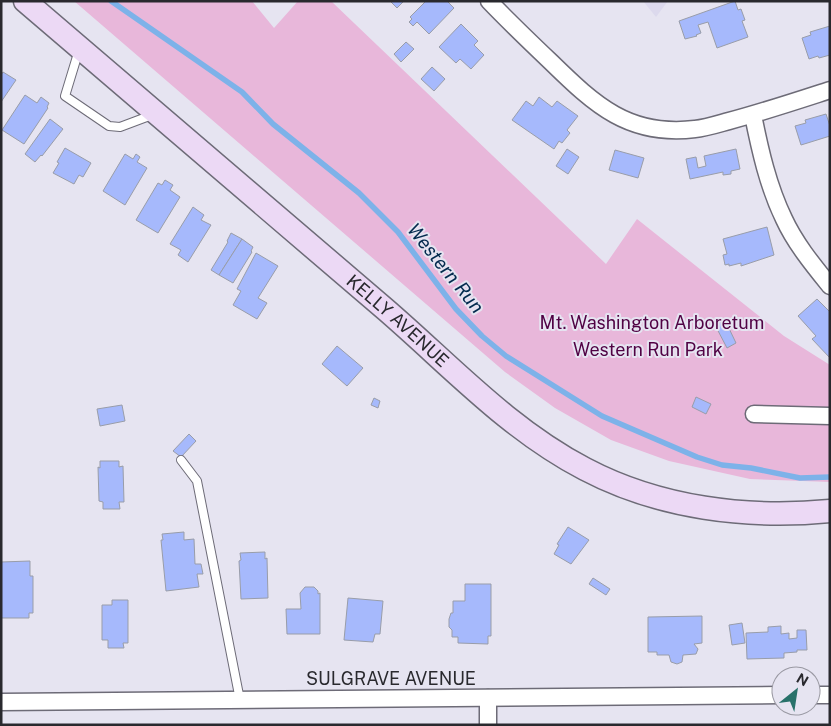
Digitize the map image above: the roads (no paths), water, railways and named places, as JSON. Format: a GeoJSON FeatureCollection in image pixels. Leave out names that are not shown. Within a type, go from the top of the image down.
{"type":"FeatureCollection","features":[{"type":"Feature","properties":{"kind":"main road","name":"KELLY AVENUE"},"geometry":{"type":"LineString","coordinates":[[25,1],[425,344],[504,416],[546,446],[586,470],[629,487],[678,502],[731,512],[776,514],[830,511]]}},
{"type":"Feature","properties":{"kind":"street"},"geometry":{"type":"LineString","coordinates":[[488,1],[582,93],[604,110],[626,121],[650,128],[697,129],[753,115],[830,90]]}},
{"type":"Feature","properties":{"kind":"street"},"geometry":{"type":"LineString","coordinates":[[753,115],[763,165],[783,218],[793,237],[830,286]]}},
{"type":"Feature","properties":{"kind":"street"},"geometry":{"type":"LineString","coordinates":[[754,414],[830,416]]}},
{"type":"Feature","properties":{"kind":"street","name":"SULGRAVE AVENUE"},"geometry":{"type":"LineString","coordinates":[[1,702],[771,695]]}},
{"type":"Feature","properties":{"kind":"street"},"geometry":{"type":"LineString","coordinates":[[488,698],[488,725]]}},
{"type":"Feature","properties":{"kind":"lane"},"geometry":{"type":"LineString","coordinates":[[80,48],[65,96],[109,126],[120,127],[157,114]]}},
{"type":"Feature","properties":{"kind":"lane"},"geometry":{"type":"LineString","coordinates":[[181,460],[196,481],[240,700]]}},
{"type":"Feature","properties":{"kind":"waterway","name":"Western Run"},"geometry":{"type":"LineString","coordinates":[[111,1],[242,92],[273,124],[359,193],[398,232],[456,309],[482,336],[506,356],[602,416],[697,457],[722,465],[751,468],[800,478],[830,477]]}},
{"type":"Feature","properties":{"kind":"park label","name":"Mt. Washington Arboretum"},"geometry":{"type":"Point","coordinates":[652,323]}},
{"type":"Feature","properties":{"kind":"park label","name":"Western Run Park"},"geometry":{"type":"Point","coordinates":[648,350]}}]}
